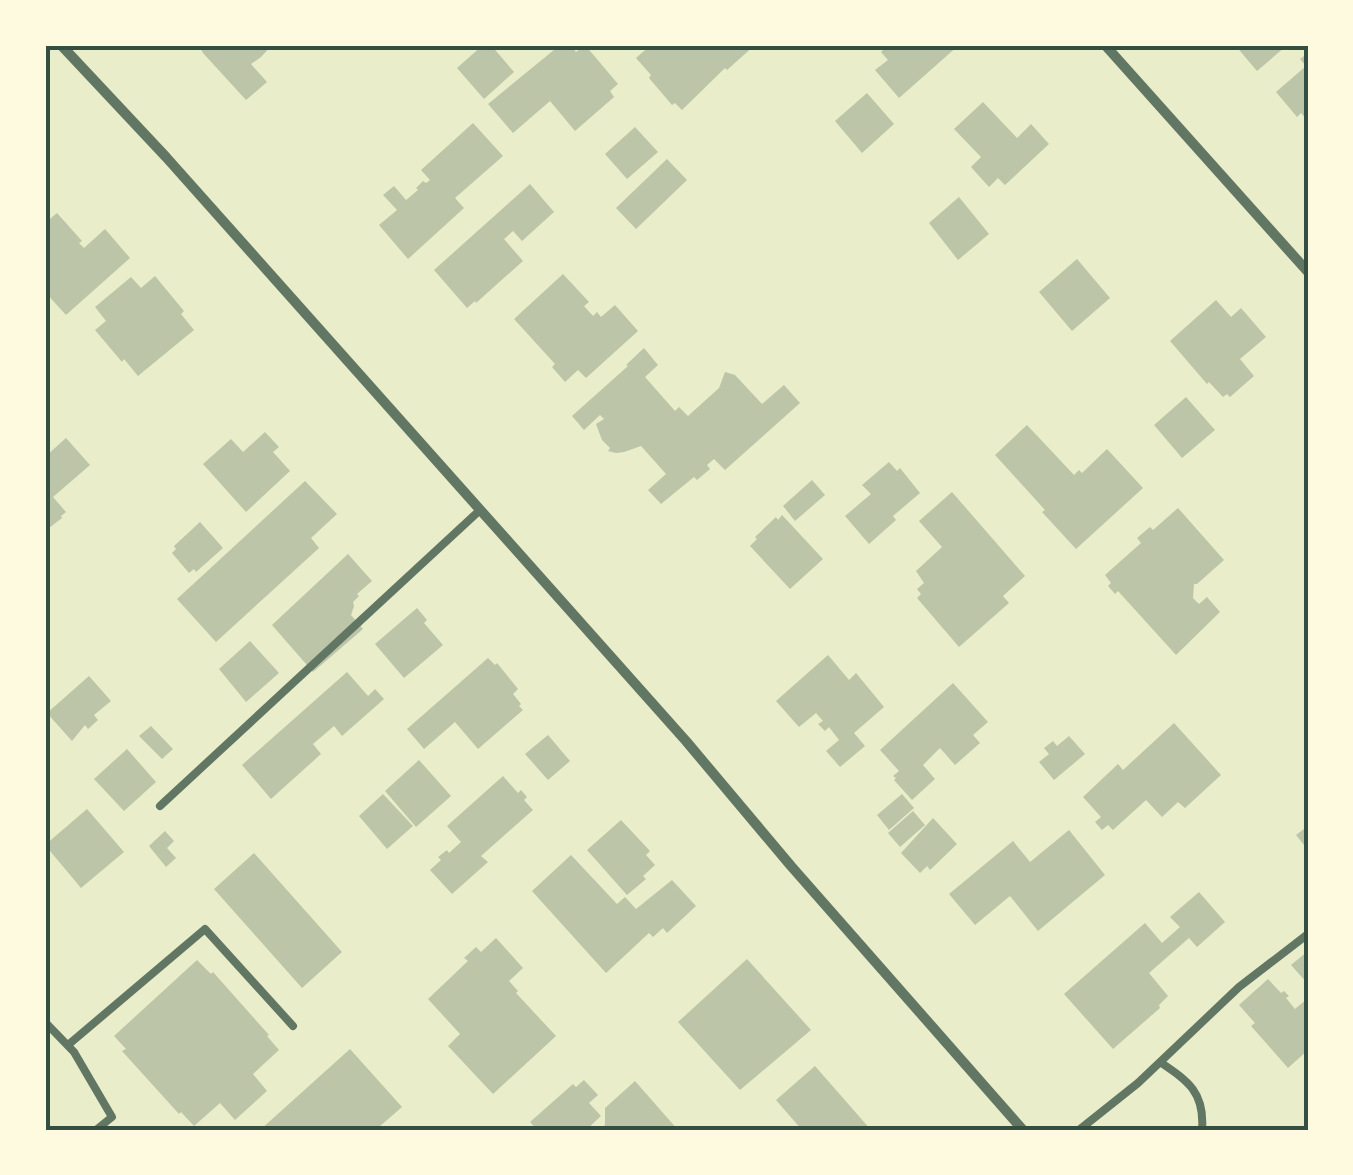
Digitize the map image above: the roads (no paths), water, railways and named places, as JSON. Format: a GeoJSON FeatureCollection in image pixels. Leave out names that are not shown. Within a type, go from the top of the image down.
{"type":"FeatureCollection","features":[{"type":"Feature","properties":{"kind":"street"},"geometry":{"type":"LineString","coordinates":[[61,45],[686,741],[1023,1130]]}},
{"type":"Feature","properties":{"kind":"street"},"geometry":{"type":"LineString","coordinates":[[1104,45],[1308,272]]}},
{"type":"Feature","properties":{"kind":"lane"},"geometry":{"type":"LineString","coordinates":[[160,806],[480,510]]}},
{"type":"Feature","properties":{"kind":"lane"},"geometry":{"type":"LineString","coordinates":[[68,1045],[205,929],[294,1026]]}},
{"type":"Feature","properties":{"kind":"lane"},"geometry":{"type":"LineString","coordinates":[[1079,1130],[1138,1083],[1240,987],[1308,934]]}},
{"type":"Feature","properties":{"kind":"lane"},"geometry":{"type":"LineString","coordinates":[[45,1022],[74,1052],[112,1117],[96,1130]]}},
{"type":"Feature","properties":{"kind":"lane"},"geometry":{"type":"LineString","coordinates":[[1160,1062],[1197,1092],[1202,1130]]}}]}
